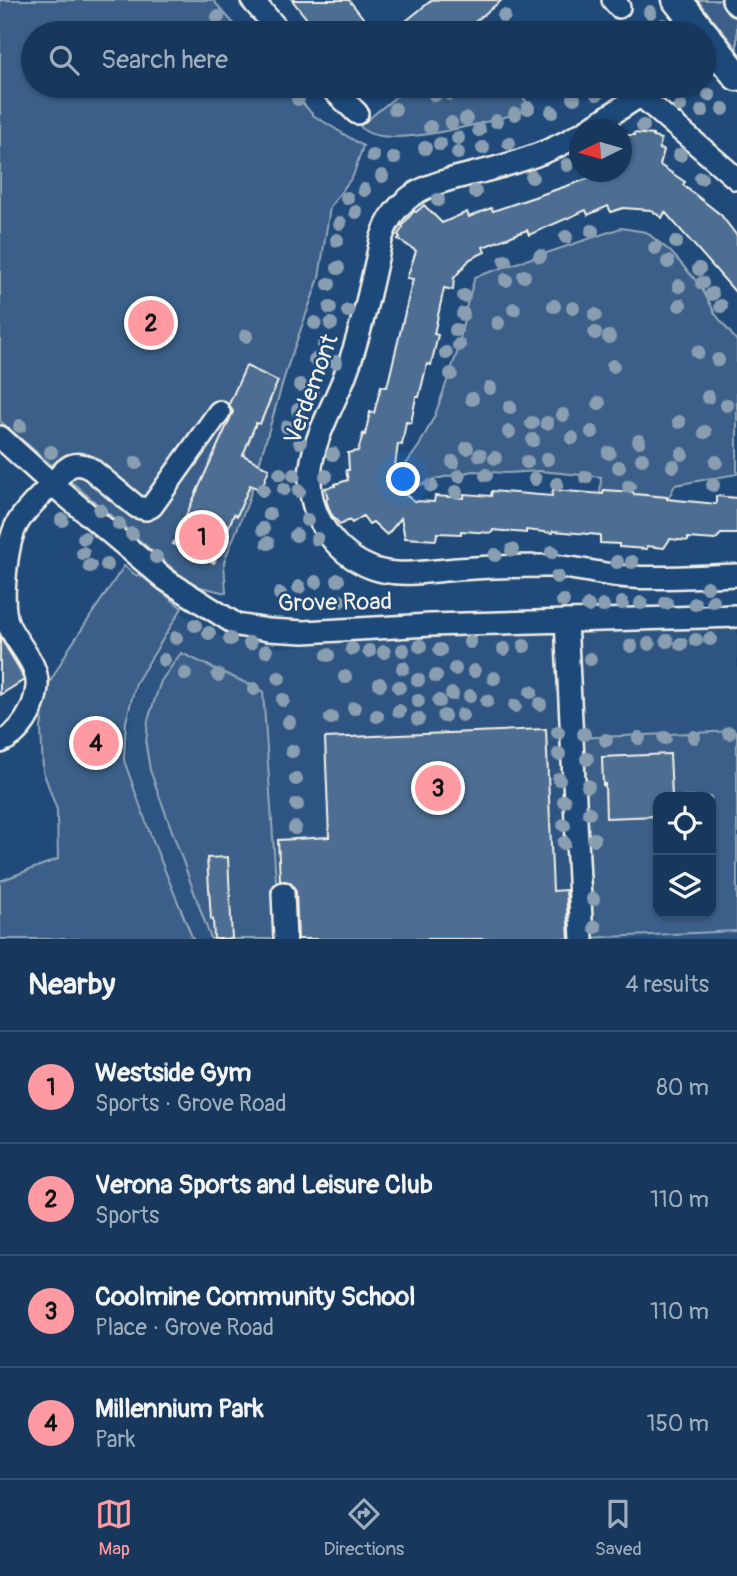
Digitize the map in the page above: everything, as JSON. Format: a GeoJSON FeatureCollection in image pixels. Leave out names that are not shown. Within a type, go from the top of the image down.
{"type":"FeatureCollection","features":[{"type":"Feature","properties":{"kind":"main road"},"geometry":{"type":"LineString","coordinates":[[677,0],[692,21]]}},
{"type":"Feature","properties":{"kind":"main road"},"geometry":{"type":"LineString","coordinates":[[716,52],[737,76]]}},
{"type":"Feature","properties":{"kind":"street"},"geometry":{"type":"LineString","coordinates":[[252,0],[270,21]]}},
{"type":"Feature","properties":{"kind":"street"},"geometry":{"type":"LineString","coordinates":[[733,0],[737,5]]}},
{"type":"Feature","properties":{"kind":"street"},"geometry":{"type":"LineString","coordinates":[[341,98],[357,113]]}},
{"type":"Feature","properties":{"kind":"street"},"geometry":{"type":"LineString","coordinates":[[604,119],[637,98]]}},
{"type":"Feature","properties":{"kind":"street"},"geometry":{"type":"LineString","coordinates":[[655,98],[737,179]]}},
{"type":"Feature","properties":{"kind":"street","name":"Verdemont"},"geometry":{"type":"LineString","coordinates":[[569,139],[546,152],[424,187],[397,209],[385,226],[358,333],[344,377],[317,440],[310,478],[312,503],[325,530],[346,553],[384,572],[548,566],[629,577],[737,575]]}},
{"type":"Feature","properties":{"kind":"street"},"geometry":{"type":"LineString","coordinates":[[0,742],[16,732],[26,720],[34,702],[37,685],[34,668],[7,622],[4,596],[7,552],[16,526],[64,469],[72,465],[85,465],[137,507],[146,509],[152,506],[219,412]]}},
{"type":"Feature","properties":{"kind":"street","name":"Grove Road"},"geometry":{"type":"LineString","coordinates":[[0,437],[166,580],[237,625],[304,632],[430,625],[737,616]]}},
{"type":"Feature","properties":{"kind":"street"},"geometry":{"type":"LineString","coordinates":[[566,621],[582,939]]}},
{"type":"Feature","properties":{"kind":"street"},"geometry":{"type":"LineString","coordinates":[[283,893],[285,939]]}},
{"type":"Feature","properties":{"kind":"shaded area"},"geometry":{"type":"Polygon","coordinates":[[[0,0],[213,0],[231,21],[21,21],[21,98],[298,98],[313,115],[363,146],[353,176],[330,207],[319,278],[287,368],[248,502],[224,562],[226,593],[192,585],[0,421],[0,0]]]}},
{"type":"Feature","properties":{"kind":"shaded area"},"geometry":{"type":"Polygon","coordinates":[[[697,0],[720,0],[737,19],[737,49],[716,21],[697,0]]]}},
{"type":"Feature","properties":{"kind":"shaded area"},"geometry":{"type":"Polygon","coordinates":[[[394,98],[523,98],[533,109],[470,126],[415,136],[391,137],[372,134],[360,126],[394,98]]]}},
{"type":"Feature","properties":{"kind":"shaded area"},"geometry":{"type":"Polygon","coordinates":[[[621,228],[646,232],[671,252],[700,285],[716,315],[737,341],[737,474],[675,485],[666,503],[600,498],[601,477],[540,471],[473,471],[435,479],[413,488],[401,471],[419,446],[435,415],[458,350],[475,277],[621,228]]]}},
{"type":"Feature","properties":{"kind":"shaded area"},"geometry":{"type":"Polygon","coordinates":[[[124,566],[137,576],[139,574],[182,608],[136,683],[126,722],[124,760],[152,839],[193,939],[0,939],[0,881],[58,859],[57,810],[43,771],[41,728],[46,689],[68,650],[124,566]]]}},
{"type":"Feature","properties":{"kind":"shaded area"},"geometry":{"type":"Polygon","coordinates":[[[181,613],[217,636],[281,648],[558,624],[737,627],[737,939],[195,939],[153,838],[126,760],[129,722],[139,682],[181,613]]]}},
{"type":"Feature","properties":{"kind":"shaded area"},"geometry":{"type":"Polygon","coordinates":[[[181,653],[263,691],[280,939],[211,939],[150,770],[146,746],[148,720],[161,681],[181,653]]]}},
{"type":"Feature","properties":{"kind":"shaded area"},"geometry":{"type":"Polygon","coordinates":[[[737,731],[737,931],[586,938],[576,738],[737,731]]]}},
{"type":"Feature","properties":{"kind":"building"},"geometry":{"type":"Polygon","coordinates":[[[292,0],[349,0],[366,21],[309,21],[292,0]]]}},
{"type":"Feature","properties":{"kind":"building"},"geometry":{"type":"Polygon","coordinates":[[[432,0],[502,0],[476,21],[406,21],[432,0]]]}},
{"type":"Feature","properties":{"kind":"building"},"geometry":{"type":"Polygon","coordinates":[[[634,135],[653,135],[661,139],[659,149],[664,150],[660,165],[685,182],[683,185],[721,215],[737,236],[737,294],[665,212],[662,218],[651,210],[623,208],[611,212],[608,206],[588,215],[586,210],[529,235],[527,230],[483,247],[485,252],[470,259],[454,278],[453,290],[444,288],[434,334],[438,335],[431,365],[427,364],[411,423],[406,422],[402,445],[398,444],[395,466],[403,493],[414,501],[434,502],[435,496],[464,498],[464,494],[491,496],[492,491],[552,496],[553,490],[603,494],[604,490],[633,492],[716,504],[716,496],[737,498],[737,534],[721,534],[715,540],[670,539],[664,548],[647,546],[647,549],[600,543],[600,535],[553,531],[461,531],[461,534],[437,533],[436,540],[405,538],[401,518],[387,535],[373,522],[369,524],[363,516],[352,523],[349,520],[340,525],[331,514],[325,488],[348,480],[348,453],[358,451],[370,412],[374,413],[381,386],[387,387],[413,279],[407,278],[416,251],[398,239],[402,226],[414,211],[424,205],[442,223],[467,212],[469,217],[491,208],[493,211],[578,182],[632,182],[634,135]]]}},
{"type":"Feature","properties":{"kind":"building"},"geometry":{"type":"Polygon","coordinates":[[[246,366],[278,381],[260,424],[256,423],[243,455],[269,469],[261,490],[250,485],[237,516],[234,514],[214,563],[173,544],[233,412],[229,404],[246,366]]]}},
{"type":"Feature","properties":{"kind":"building"},"geometry":{"type":"Polygon","coordinates":[[[0,637],[24,680],[0,695],[0,637]]]}},
{"type":"Feature","properties":{"kind":"building"},"geometry":{"type":"Polygon","coordinates":[[[546,729],[553,891],[566,890],[569,939],[298,939],[296,892],[290,882],[280,881],[278,840],[329,837],[325,738],[546,729]]]}},
{"type":"Feature","properties":{"kind":"building"},"geometry":{"type":"Polygon","coordinates":[[[670,754],[672,792],[653,792],[653,816],[606,818],[602,757],[670,754]]]}},
{"type":"Feature","properties":{"kind":"building"},"geometry":{"type":"Polygon","coordinates":[[[228,857],[232,939],[214,939],[207,858],[228,857]]]}},
{"type":"Feature","properties":{"kind":"place","name":"Verona Sports and Leisure Club"},"geometry":{"type":"Point","coordinates":[151,323]}},
{"type":"Feature","properties":{"kind":"place","name":"Westside Gym"},"geometry":{"type":"Point","coordinates":[202,537]}},
{"type":"Feature","properties":{"kind":"place","name":"Millennium Park"},"geometry":{"type":"Point","coordinates":[96,743]}},
{"type":"Feature","properties":{"kind":"place","name":"Coolmine Community School"},"geometry":{"type":"Point","coordinates":[438,788]}}]}
